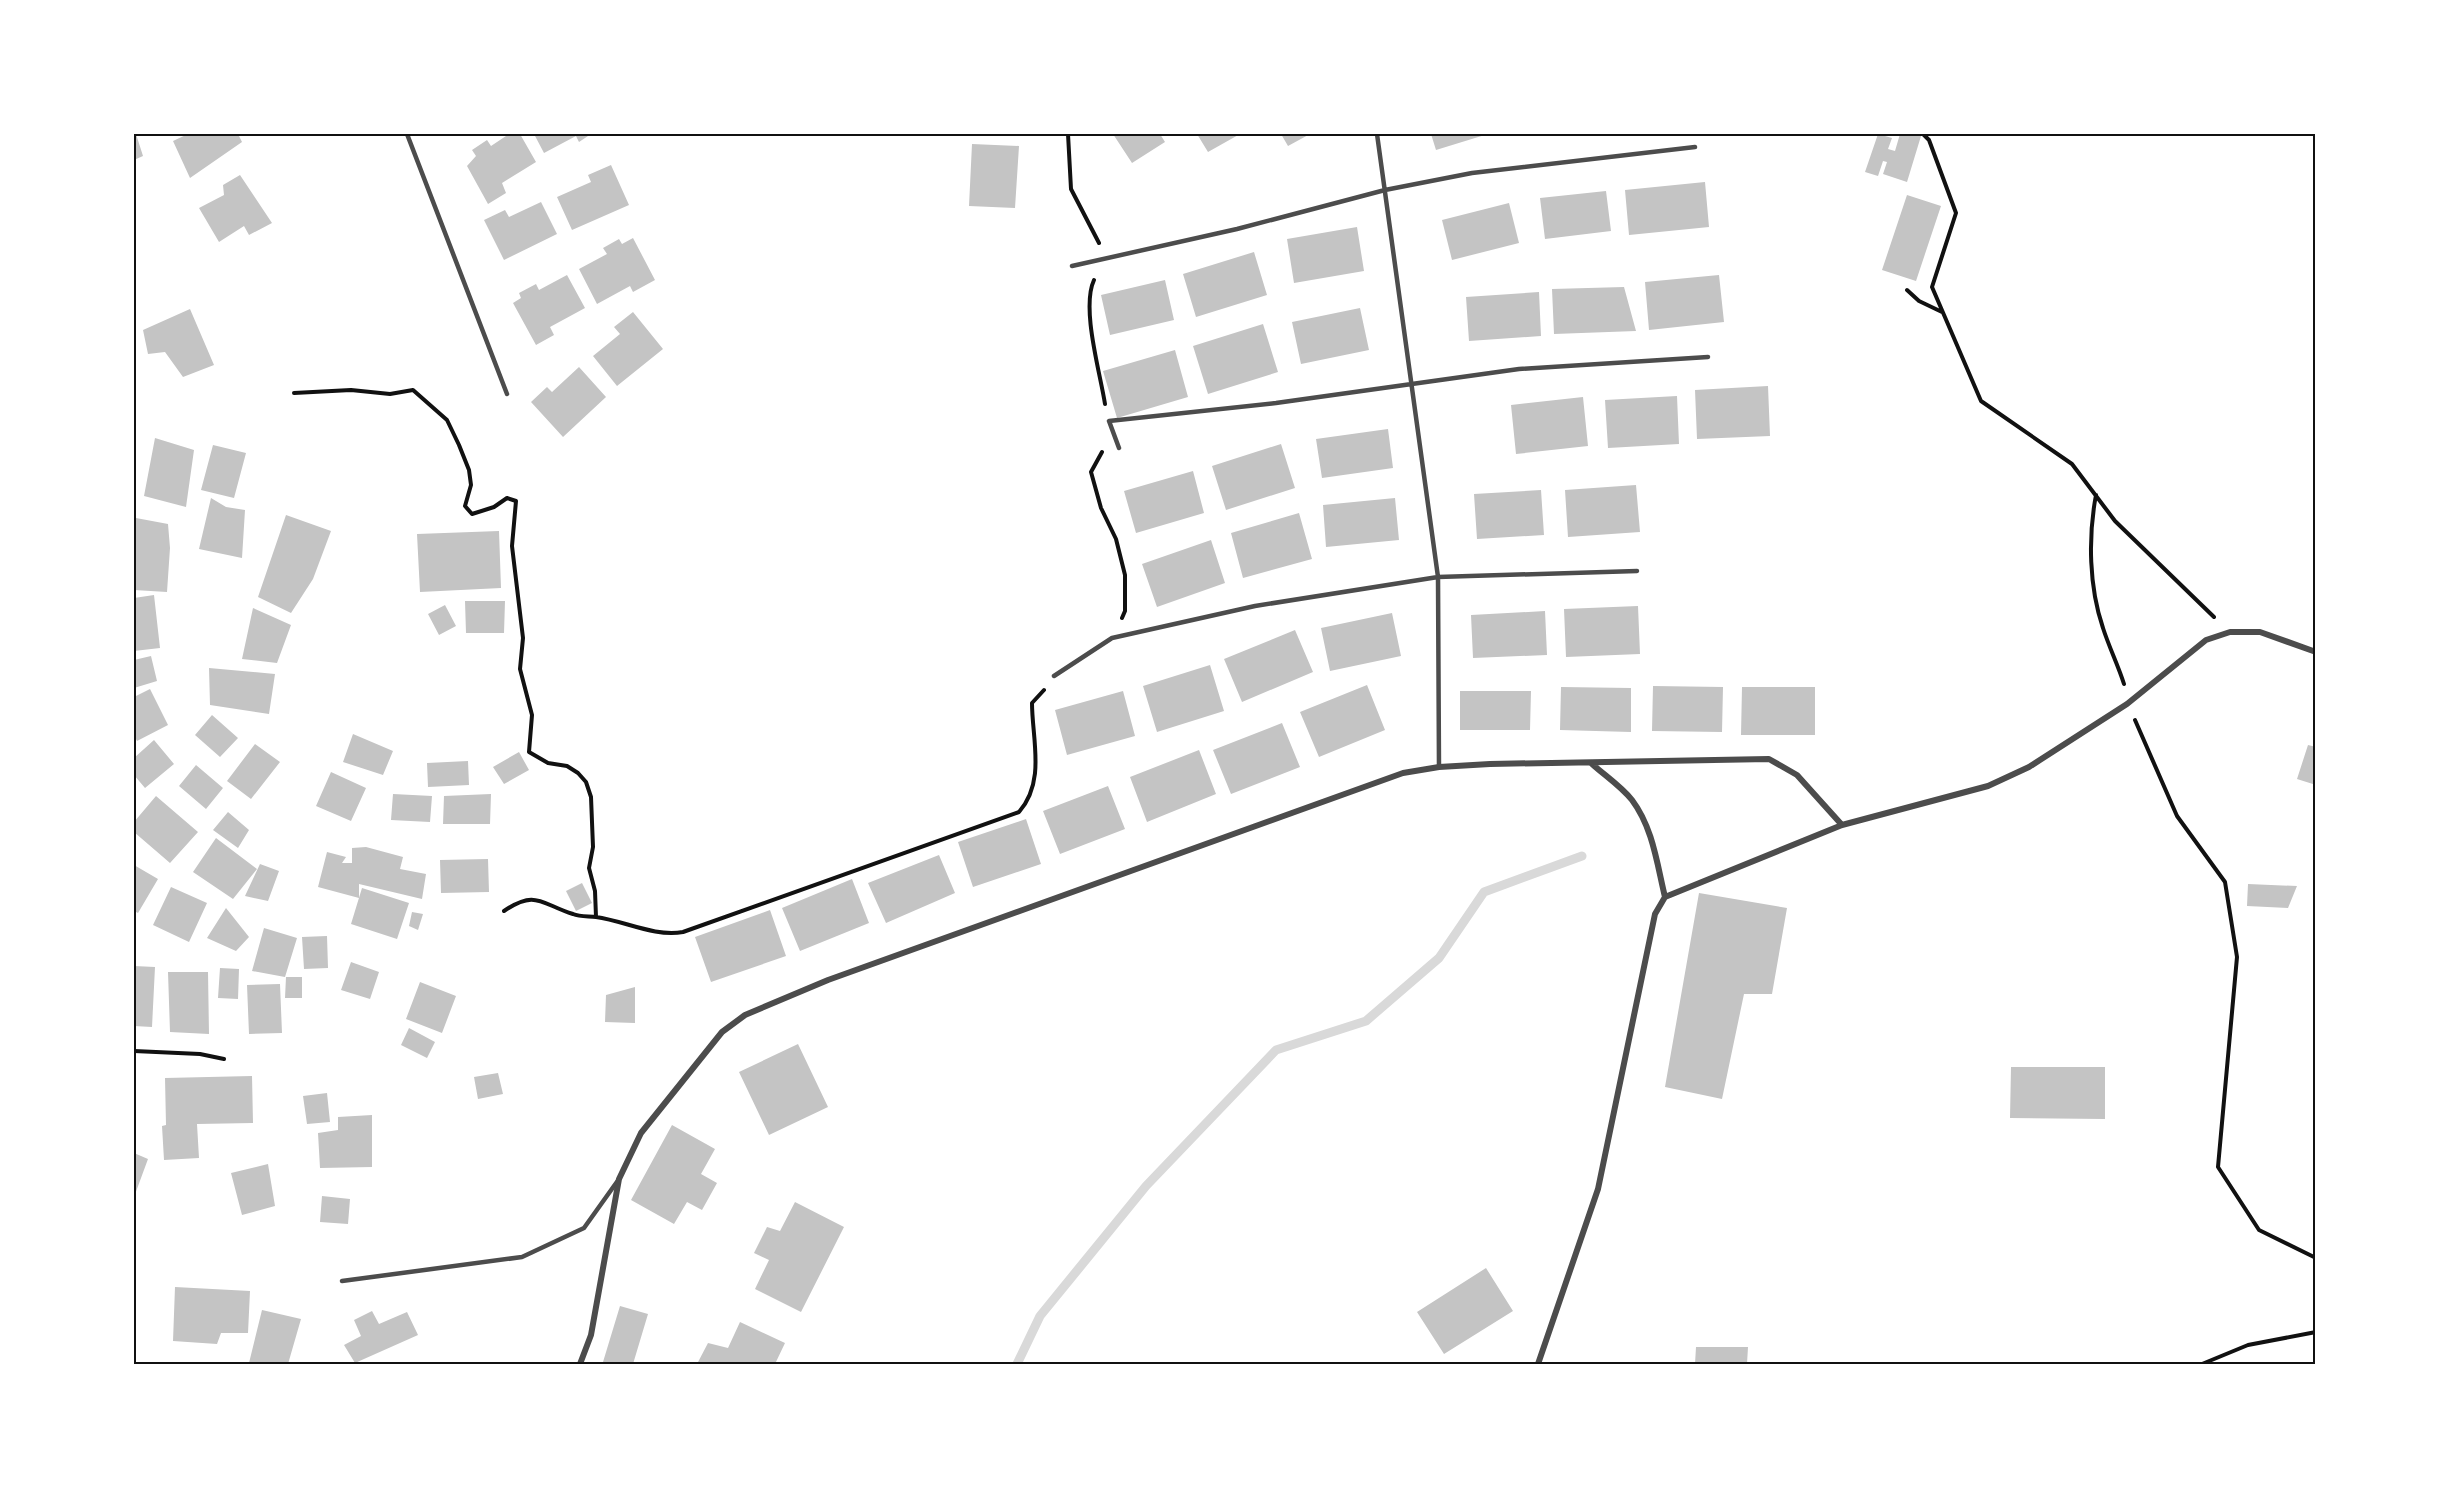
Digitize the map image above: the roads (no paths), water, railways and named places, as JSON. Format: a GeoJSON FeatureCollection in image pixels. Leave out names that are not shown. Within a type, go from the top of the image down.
{"type":"FeatureCollection","features":[{"type":"Feature","properties":{"kind":"street"},"geometry":{"type":"LineString","coordinates":[[1538,1365],[1598,1189],[1655,914],[1665,897],[1842,825],[1988,786],[2029,767],[2127,704],[2206,640],[2230,632],[2260,632],[2316,652]]}},
{"type":"Feature","properties":{"kind":"street"},"geometry":{"type":"LineString","coordinates":[[580,1365],[591,1335],[619,1179],[641,1133],[722,1032],[745,1014],[828,980],[1403,773],[1439,767],[1768,759],[1797,775],[1842,825]]}},
{"type":"Feature","properties":{"kind":"street"},"geometry":{"type":"LineString","coordinates":[[1590,762],[1631,799],[1641,815],[1650,834],[1665,897]]}},
{"type":"Feature","properties":{"kind":"lane"},"geometry":{"type":"LineString","coordinates":[[406,134],[507,394]]}},
{"type":"Feature","properties":{"kind":"lane"},"geometry":{"type":"LineString","coordinates":[[1377,134],[1438,576],[1439,767]]}},
{"type":"Feature","properties":{"kind":"lane"},"geometry":{"type":"LineString","coordinates":[[1072,266],[1237,229],[1385,190],[1472,173],[1695,147]]}},
{"type":"Feature","properties":{"kind":"lane"},"geometry":{"type":"LineString","coordinates":[[1119,448],[1109,421],[1413,385],[1519,369],[1708,357]]}},
{"type":"Feature","properties":{"kind":"lane"},"geometry":{"type":"LineString","coordinates":[[1054,676],[1112,638],[1254,606],[1438,576],[1636,571]]}},
{"type":"Feature","properties":{"kind":"lane"},"geometry":{"type":"LineString","coordinates":[[342,1281],[522,1257],[584,1228],[619,1179]]}},
{"type":"Feature","properties":{"kind":"waterway"},"geometry":{"type":"LineString","coordinates":[[1017,1364],[1040,1316],[1146,1186],[1276,1050],[1366,1021],[1439,958],[1484,892],[1582,856]]}}]}
